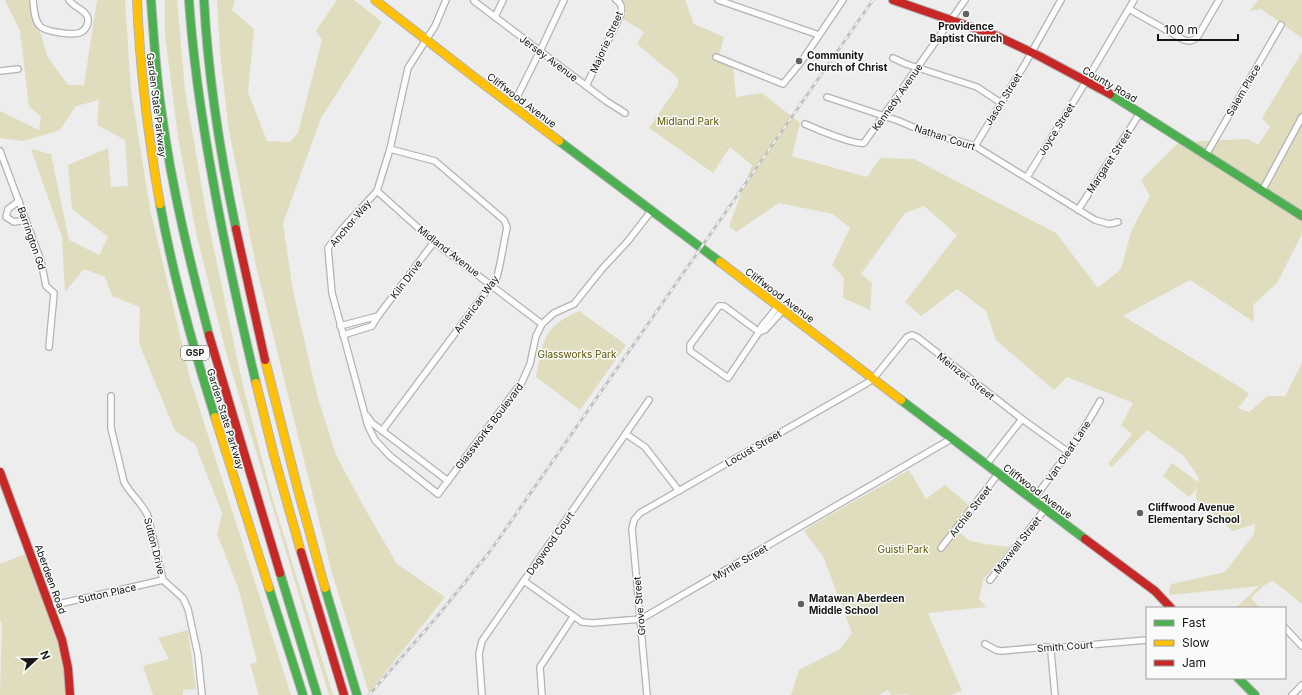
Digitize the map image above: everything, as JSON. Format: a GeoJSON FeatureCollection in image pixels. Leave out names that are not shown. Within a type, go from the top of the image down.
{"type":"FeatureCollection","features":[{"type":"Feature","properties":{"kind":"main road","name":"Garden State Parkway"},"geometry":{"type":"LineString","coordinates":[[137,0],[140,56],[149,133],[162,212],[180,294],[204,382],[303,695]]}},
{"type":"Feature","properties":{"kind":"main road","name":"Garden State Parkway"},"geometry":{"type":"LineString","coordinates":[[151,0],[156,61],[166,139],[192,273],[218,367],[317,695]]}},
{"type":"Feature","properties":{"kind":"main road"},"geometry":{"type":"LineString","coordinates":[[189,0],[193,53],[201,112],[224,242],[243,330],[266,426],[288,507],[344,695]]}},
{"type":"Feature","properties":{"kind":"main road"},"geometry":{"type":"LineString","coordinates":[[204,0],[209,64],[216,121],[250,294],[270,381],[306,523],[357,695]]}},
{"type":"Feature","properties":{"kind":"main road","name":"Cliffwood Avenue"},"geometry":{"type":"LineString","coordinates":[[375,0],[951,439],[1155,591],[1170,607]]}},
{"type":"Feature","properties":{"kind":"main road","name":"County Road"},"geometry":{"type":"LineString","coordinates":[[893,0],[998,36],[1106,92],[1302,216]]}},
{"type":"Feature","properties":{"kind":"main road","name":"Aberdeen Road"},"geometry":{"type":"LineString","coordinates":[[0,472],[62,640],[70,679],[70,695]]}},
{"type":"Feature","properties":{"kind":"main road"},"geometry":{"type":"LineString","coordinates":[[1239,679],[1255,695]]}},
{"type":"Feature","properties":{"kind":"street"},"geometry":{"type":"LineString","coordinates":[[33,0],[37,22],[42,28],[48,31],[71,33],[80,32],[84,30],[88,24],[87,16],[71,4],[69,0]]}},
{"type":"Feature","properties":{"kind":"street","name":"Anchor Way"},"geometry":{"type":"LineString","coordinates":[[438,494],[390,456],[374,440],[368,426],[332,293],[328,248],[342,229],[377,190],[390,149],[408,68],[428,40],[446,0]]}},
{"type":"Feature","properties":{"kind":"street"},"geometry":{"type":"LineString","coordinates":[[495,17],[503,0]]}},
{"type":"Feature","properties":{"kind":"street"},"geometry":{"type":"LineString","coordinates":[[513,105],[564,0]]}},
{"type":"Feature","properties":{"kind":"street","name":"Majorie Street"},"geometry":{"type":"LineString","coordinates":[[586,86],[621,14],[621,4],[616,0]]}},
{"type":"Feature","properties":{"kind":"street"},"geometry":{"type":"LineString","coordinates":[[718,0],[819,35]]}},
{"type":"Feature","properties":{"kind":"street"},"geometry":{"type":"LineString","coordinates":[[716,57],[783,84],[801,62],[843,0]]}},
{"type":"Feature","properties":{"kind":"street","name":"Kennedy Avenue"},"geometry":{"type":"LineString","coordinates":[[805,124],[862,143],[867,139],[884,116],[965,0]]}},
{"type":"Feature","properties":{"kind":"street"},"geometry":{"type":"LineString","coordinates":[[1052,0],[1060,2]]}},
{"type":"Feature","properties":{"kind":"street","name":"Joyce Street"},"geometry":{"type":"LineString","coordinates":[[1027,177],[1086,82],[1134,0]]}},
{"type":"Feature","properties":{"kind":"street"},"geometry":{"type":"LineString","coordinates":[[1128,9],[1188,41],[1194,40],[1198,36],[1219,0]]}},
{"type":"Feature","properties":{"kind":"street","name":"Jersey Avenue"},"geometry":{"type":"LineString","coordinates":[[474,1],[606,101],[625,113]]}},
{"type":"Feature","properties":{"kind":"street","name":"Jason Street"},"geometry":{"type":"LineString","coordinates":[[975,146],[1060,2]]}},
{"type":"Feature","properties":{"kind":"street","name":"Salem Place"},"geometry":{"type":"LineString","coordinates":[[1206,155],[1281,25]]}},
{"type":"Feature","properties":{"kind":"street"},"geometry":{"type":"LineString","coordinates":[[893,58],[917,68],[977,87],[1001,103]]}},
{"type":"Feature","properties":{"kind":"street"},"geometry":{"type":"LineString","coordinates":[[0,71],[18,69]]}},
{"type":"Feature","properties":{"kind":"street","name":"Nathan Court"},"geometry":{"type":"LineString","coordinates":[[827,97],[899,121],[929,134],[952,138],[975,146],[1103,224],[1118,222]]}},
{"type":"Feature","properties":{"kind":"street","name":"Margaret Street"},"geometry":{"type":"LineString","coordinates":[[1078,210],[1140,113]]}},
{"type":"Feature","properties":{"kind":"street"},"geometry":{"type":"LineString","coordinates":[[1262,191],[1302,117]]}},
{"type":"Feature","properties":{"kind":"street","name":"American Way"},"geometry":{"type":"LineString","coordinates":[[382,431],[497,277],[507,226],[504,220],[435,161],[390,149]]}},
{"type":"Feature","properties":{"kind":"street","name":"Barrington Gd"},"geometry":{"type":"LineString","coordinates":[[0,151],[41,261],[46,286],[54,293],[49,347]]}},
{"type":"Feature","properties":{"kind":"street","name":"Midland Avenue"},"geometry":{"type":"LineString","coordinates":[[377,190],[434,242],[542,324]]}},
{"type":"Feature","properties":{"kind":"street"},"geometry":{"type":"LineString","coordinates":[[19,201],[8,209],[3,218],[14,222],[26,220]]}},
{"type":"Feature","properties":{"kind":"street","name":"Glassworks Boulevard"},"geometry":{"type":"LineString","coordinates":[[438,494],[522,382],[530,364],[536,336],[542,324],[554,313],[574,304],[602,269],[628,241],[652,210]]}},
{"type":"Feature","properties":{"kind":"street","name":"Kiln Drive"},"geometry":{"type":"LineString","coordinates":[[343,335],[372,326],[434,242]]}},
{"type":"Feature","properties":{"kind":"street"},"geometry":{"type":"LineString","coordinates":[[759,332],[724,306],[719,306],[690,345],[690,351],[728,378],[759,332],[762,327],[780,308]]}},
{"type":"Feature","properties":{"kind":"street"},"geometry":{"type":"LineString","coordinates":[[340,326],[378,316]]}},
{"type":"Feature","properties":{"kind":"street","name":"Meinzer Street"},"geometry":{"type":"LineString","coordinates":[[873,379],[904,339],[909,335],[914,336],[1022,419],[1068,452]]}},
{"type":"Feature","properties":{"kind":"street","name":"Locust Street"},"geometry":{"type":"LineString","coordinates":[[636,519],[640,514],[873,379]]}},
{"type":"Feature","properties":{"kind":"street","name":"Sutton Drive"},"geometry":{"type":"LineString","coordinates":[[111,396],[111,428],[124,482],[128,490],[145,509],[148,516],[163,580],[183,598],[188,608],[198,655],[202,695]]}},
{"type":"Feature","properties":{"kind":"street","name":"Dogwood Court"},"geometry":{"type":"LineString","coordinates":[[482,695],[479,654],[482,641],[649,400]]}},
{"type":"Feature","properties":{"kind":"street","name":"Van Cleaf Lane"},"geometry":{"type":"LineString","coordinates":[[1033,500],[1088,424],[1100,401]]}},
{"type":"Feature","properties":{"kind":"street","name":"Anchor Way"},"geometry":{"type":"LineString","coordinates":[[365,414],[372,423],[448,481]]}},
{"type":"Feature","properties":{"kind":"street"},"geometry":{"type":"LineString","coordinates":[[986,465],[1022,419]]}},
{"type":"Feature","properties":{"kind":"street"},"geometry":{"type":"LineString","coordinates":[[626,434],[645,447],[679,491]]}},
{"type":"Feature","properties":{"kind":"street","name":"Myrtle Street"},"geometry":{"type":"LineString","coordinates":[[524,581],[582,622],[588,623],[641,619],[951,439]]}},
{"type":"Feature","properties":{"kind":"street","name":"Archie Street"},"geometry":{"type":"LineString","coordinates":[[941,548],[998,474]]}},
{"type":"Feature","properties":{"kind":"street","name":"Maxwell Street"},"geometry":{"type":"LineString","coordinates":[[990,580],[1045,509]]}},
{"type":"Feature","properties":{"kind":"street","name":"Grove Street"},"geometry":{"type":"LineString","coordinates":[[636,519],[633,523],[632,529],[647,695]]}},
{"type":"Feature","properties":{"kind":"street","name":"Sutton Place"},"geometry":{"type":"LineString","coordinates":[[50,606],[163,580]]}},
{"type":"Feature","properties":{"kind":"street"},"geometry":{"type":"LineString","coordinates":[[542,695],[540,667],[573,617]]}},
{"type":"Feature","properties":{"kind":"street"},"geometry":{"type":"LineString","coordinates":[[1286,629],[1302,646]]}},
{"type":"Feature","properties":{"kind":"street","name":"Smith Court"},"geometry":{"type":"LineString","coordinates":[[985,644],[1001,651],[1146,640]]}},
{"type":"Feature","properties":{"kind":"street"},"geometry":{"type":"LineString","coordinates":[[1051,652],[1055,695]]}},
{"type":"Feature","properties":{"kind":"street"},"geometry":{"type":"LineString","coordinates":[[1292,695],[1302,685]]}},
{"type":"Feature","properties":{"kind":"green space"},"geometry":{"type":"Polygon","coordinates":[[[5,0],[31,0],[47,56],[68,85],[84,85],[97,0],[125,0],[131,90],[150,209],[191,382],[291,695],[259,695],[250,664],[257,662],[239,590],[217,534],[222,513],[195,444],[175,431],[139,343],[140,307],[112,296],[105,277],[84,269],[65,292],[62,237],[31,149],[51,154],[69,240],[99,255],[108,237],[72,209],[68,165],[108,148],[111,187],[128,186],[125,140],[97,125],[99,100],[76,106],[60,130],[23,141],[0,138],[0,111],[39,130],[41,116],[29,107],[20,31],[5,0]]]}},
{"type":"Feature","properties":{"kind":"green space"},"geometry":{"type":"Polygon","coordinates":[[[165,0],[177,0],[185,90],[207,217],[243,386],[272,497],[333,695],[329,695],[226,352],[196,233],[178,137],[165,35],[165,0]]]}},
{"type":"Feature","properties":{"kind":"green space"},"geometry":{"type":"Polygon","coordinates":[[[217,0],[235,0],[232,10],[254,29],[248,92],[267,141],[290,142],[298,133],[322,40],[316,31],[337,0],[354,0],[382,22],[321,118],[283,223],[293,291],[317,395],[336,455],[397,564],[445,597],[369,693],[332,573],[256,266],[228,125],[220,53],[217,0]]]}},
{"type":"Feature","properties":{"kind":"green space","name":"Midland Park"},"geometry":{"type":"Polygon","coordinates":[[[612,0],[685,0],[694,24],[724,37],[718,60],[733,66],[736,97],[762,93],[800,123],[792,156],[867,177],[880,158],[914,159],[1056,233],[1098,288],[1121,269],[1132,229],[1150,196],[1141,180],[1179,142],[1248,139],[1258,145],[1270,127],[1262,118],[1302,52],[1302,234],[1277,283],[1253,305],[1254,322],[1190,280],[1123,316],[1243,389],[1249,394],[1238,408],[1249,412],[1267,396],[1285,396],[1302,363],[1302,604],[1273,581],[1263,586],[1251,598],[1259,607],[1237,607],[1259,586],[1170,595],[1169,589],[1172,584],[1225,572],[1254,534],[1255,524],[1233,531],[1197,500],[1197,488],[1189,497],[1163,476],[1172,463],[1198,482],[1199,478],[1184,456],[1147,430],[1112,467],[1108,464],[1132,434],[1121,425],[1133,403],[1067,377],[1054,390],[996,340],[986,311],[957,289],[921,316],[905,302],[957,235],[924,206],[905,213],[861,274],[872,283],[870,310],[843,298],[844,278],[832,265],[850,228],[833,214],[779,203],[736,232],[729,226],[752,165],[730,147],[713,173],[649,128],[678,85],[678,78],[637,44],[644,32],[623,19],[626,14],[625,5],[623,7],[612,0]]]}},
{"type":"Feature","properties":{"kind":"green space"},"geometry":{"type":"Polygon","coordinates":[[[1258,0],[1302,0],[1302,38],[1261,9],[1250,11],[1258,0]]]}},
{"type":"Feature","properties":{"kind":"green space","name":"Glassworks Park"},"geometry":{"type":"Polygon","coordinates":[[[579,311],[626,345],[580,410],[536,377],[543,345],[551,329],[567,317],[579,311]]]}},
{"type":"Feature","properties":{"kind":"green space","name":"Guisti Park"},"geometry":{"type":"Polygon","coordinates":[[[909,470],[926,499],[945,485],[970,506],[953,527],[968,540],[984,544],[1010,547],[983,580],[979,599],[986,607],[928,613],[962,691],[950,695],[891,695],[888,690],[879,695],[791,695],[799,670],[840,649],[852,633],[823,556],[804,531],[909,470]]]}},
{"type":"Feature","properties":{"kind":"green space"},"geometry":{"type":"Polygon","coordinates":[[[26,554],[60,649],[66,679],[66,695],[0,695],[2,623],[0,620],[0,564],[26,554]]]}},
{"type":"Feature","properties":{"kind":"green space"},"geometry":{"type":"Polygon","coordinates":[[[188,630],[196,689],[183,690],[183,695],[153,695],[143,666],[169,659],[158,638],[188,630]]]}},
{"type":"Feature","properties":{"kind":"railway"},"geometry":{"type":"LineString","coordinates":[[369,695],[436,618],[491,550],[873,0]]}},
{"type":"Feature","properties":{"kind":"traffic: fast"},"geometry":{"type":"LineString","coordinates":[[151,0],[155,58],[166,143],[188,253],[209,335]]}},
{"type":"Feature","properties":{"kind":"traffic: fast"},"geometry":{"type":"LineString","coordinates":[[189,0],[195,68],[209,158],[228,257],[256,383]]}},
{"type":"Feature","properties":{"kind":"traffic: fast"},"geometry":{"type":"LineString","coordinates":[[204,0],[208,58],[225,172],[236,229]]}},
{"type":"Feature","properties":{"kind":"traffic: fast"},"geometry":{"type":"LineString","coordinates":[[1110,94],[1302,216]]}},
{"type":"Feature","properties":{"kind":"traffic: fast"},"geometry":{"type":"LineString","coordinates":[[559,141],[720,262]]}},
{"type":"Feature","properties":{"kind":"traffic: fast"},"geometry":{"type":"LineString","coordinates":[[160,204],[184,311],[215,417]]}},
{"type":"Feature","properties":{"kind":"traffic: fast"},"geometry":{"type":"LineString","coordinates":[[901,400],[1085,539]]}},
{"type":"Feature","properties":{"kind":"traffic: fast"},"geometry":{"type":"LineString","coordinates":[[280,573],[317,695]]}},
{"type":"Feature","properties":{"kind":"traffic: fast"},"geometry":{"type":"LineString","coordinates":[[269,588],[303,695]]}},
{"type":"Feature","properties":{"kind":"traffic: fast"},"geometry":{"type":"LineString","coordinates":[[325,588],[357,695]]}},
{"type":"Feature","properties":{"kind":"traffic: fast"},"geometry":{"type":"LineString","coordinates":[[1239,679],[1255,695]]}},
{"type":"Feature","properties":{"kind":"traffic: slow"},"geometry":{"type":"LineString","coordinates":[[137,0],[145,102],[160,204]]}},
{"type":"Feature","properties":{"kind":"traffic: slow"},"geometry":{"type":"LineString","coordinates":[[375,0],[559,141]]}},
{"type":"Feature","properties":{"kind":"traffic: slow"},"geometry":{"type":"LineString","coordinates":[[720,262],[901,400]]}},
{"type":"Feature","properties":{"kind":"traffic: slow"},"geometry":{"type":"LineString","coordinates":[[265,360],[325,588]]}},
{"type":"Feature","properties":{"kind":"traffic: slow"},"geometry":{"type":"LineString","coordinates":[[256,383],[274,456],[301,552]]}},
{"type":"Feature","properties":{"kind":"traffic: slow"},"geometry":{"type":"LineString","coordinates":[[215,417],[269,588]]}},
{"type":"Feature","properties":{"kind":"traffic: jam"},"geometry":{"type":"LineString","coordinates":[[893,0],[997,36],[1039,56],[1110,94]]}},
{"type":"Feature","properties":{"kind":"traffic: jam"},"geometry":{"type":"LineString","coordinates":[[236,229],[265,360]]}},
{"type":"Feature","properties":{"kind":"traffic: jam"},"geometry":{"type":"LineString","coordinates":[[209,335],[280,573]]}},
{"type":"Feature","properties":{"kind":"traffic: jam"},"geometry":{"type":"LineString","coordinates":[[0,472],[62,640],[68,668],[70,695]]}},
{"type":"Feature","properties":{"kind":"traffic: jam"},"geometry":{"type":"LineString","coordinates":[[1085,539],[1155,591],[1170,607]]}},
{"type":"Feature","properties":{"kind":"traffic: jam"},"geometry":{"type":"LineString","coordinates":[[301,552],[344,695]]}},
{"type":"Feature","properties":{"kind":"place","name":"Providence Baptist Church"},"geometry":{"type":"Point","coordinates":[966,14]}},
{"type":"Feature","properties":{"kind":"place","name":"Community Church of Christ"},"geometry":{"type":"Point","coordinates":[799,61]}},
{"type":"Feature","properties":{"kind":"place","name":"Cliffwood Avenue Elementary School"},"geometry":{"type":"Point","coordinates":[1140,513]}},
{"type":"Feature","properties":{"kind":"place","name":"Matawan Aberdeen Middle School"},"geometry":{"type":"Point","coordinates":[801,604]}}]}
